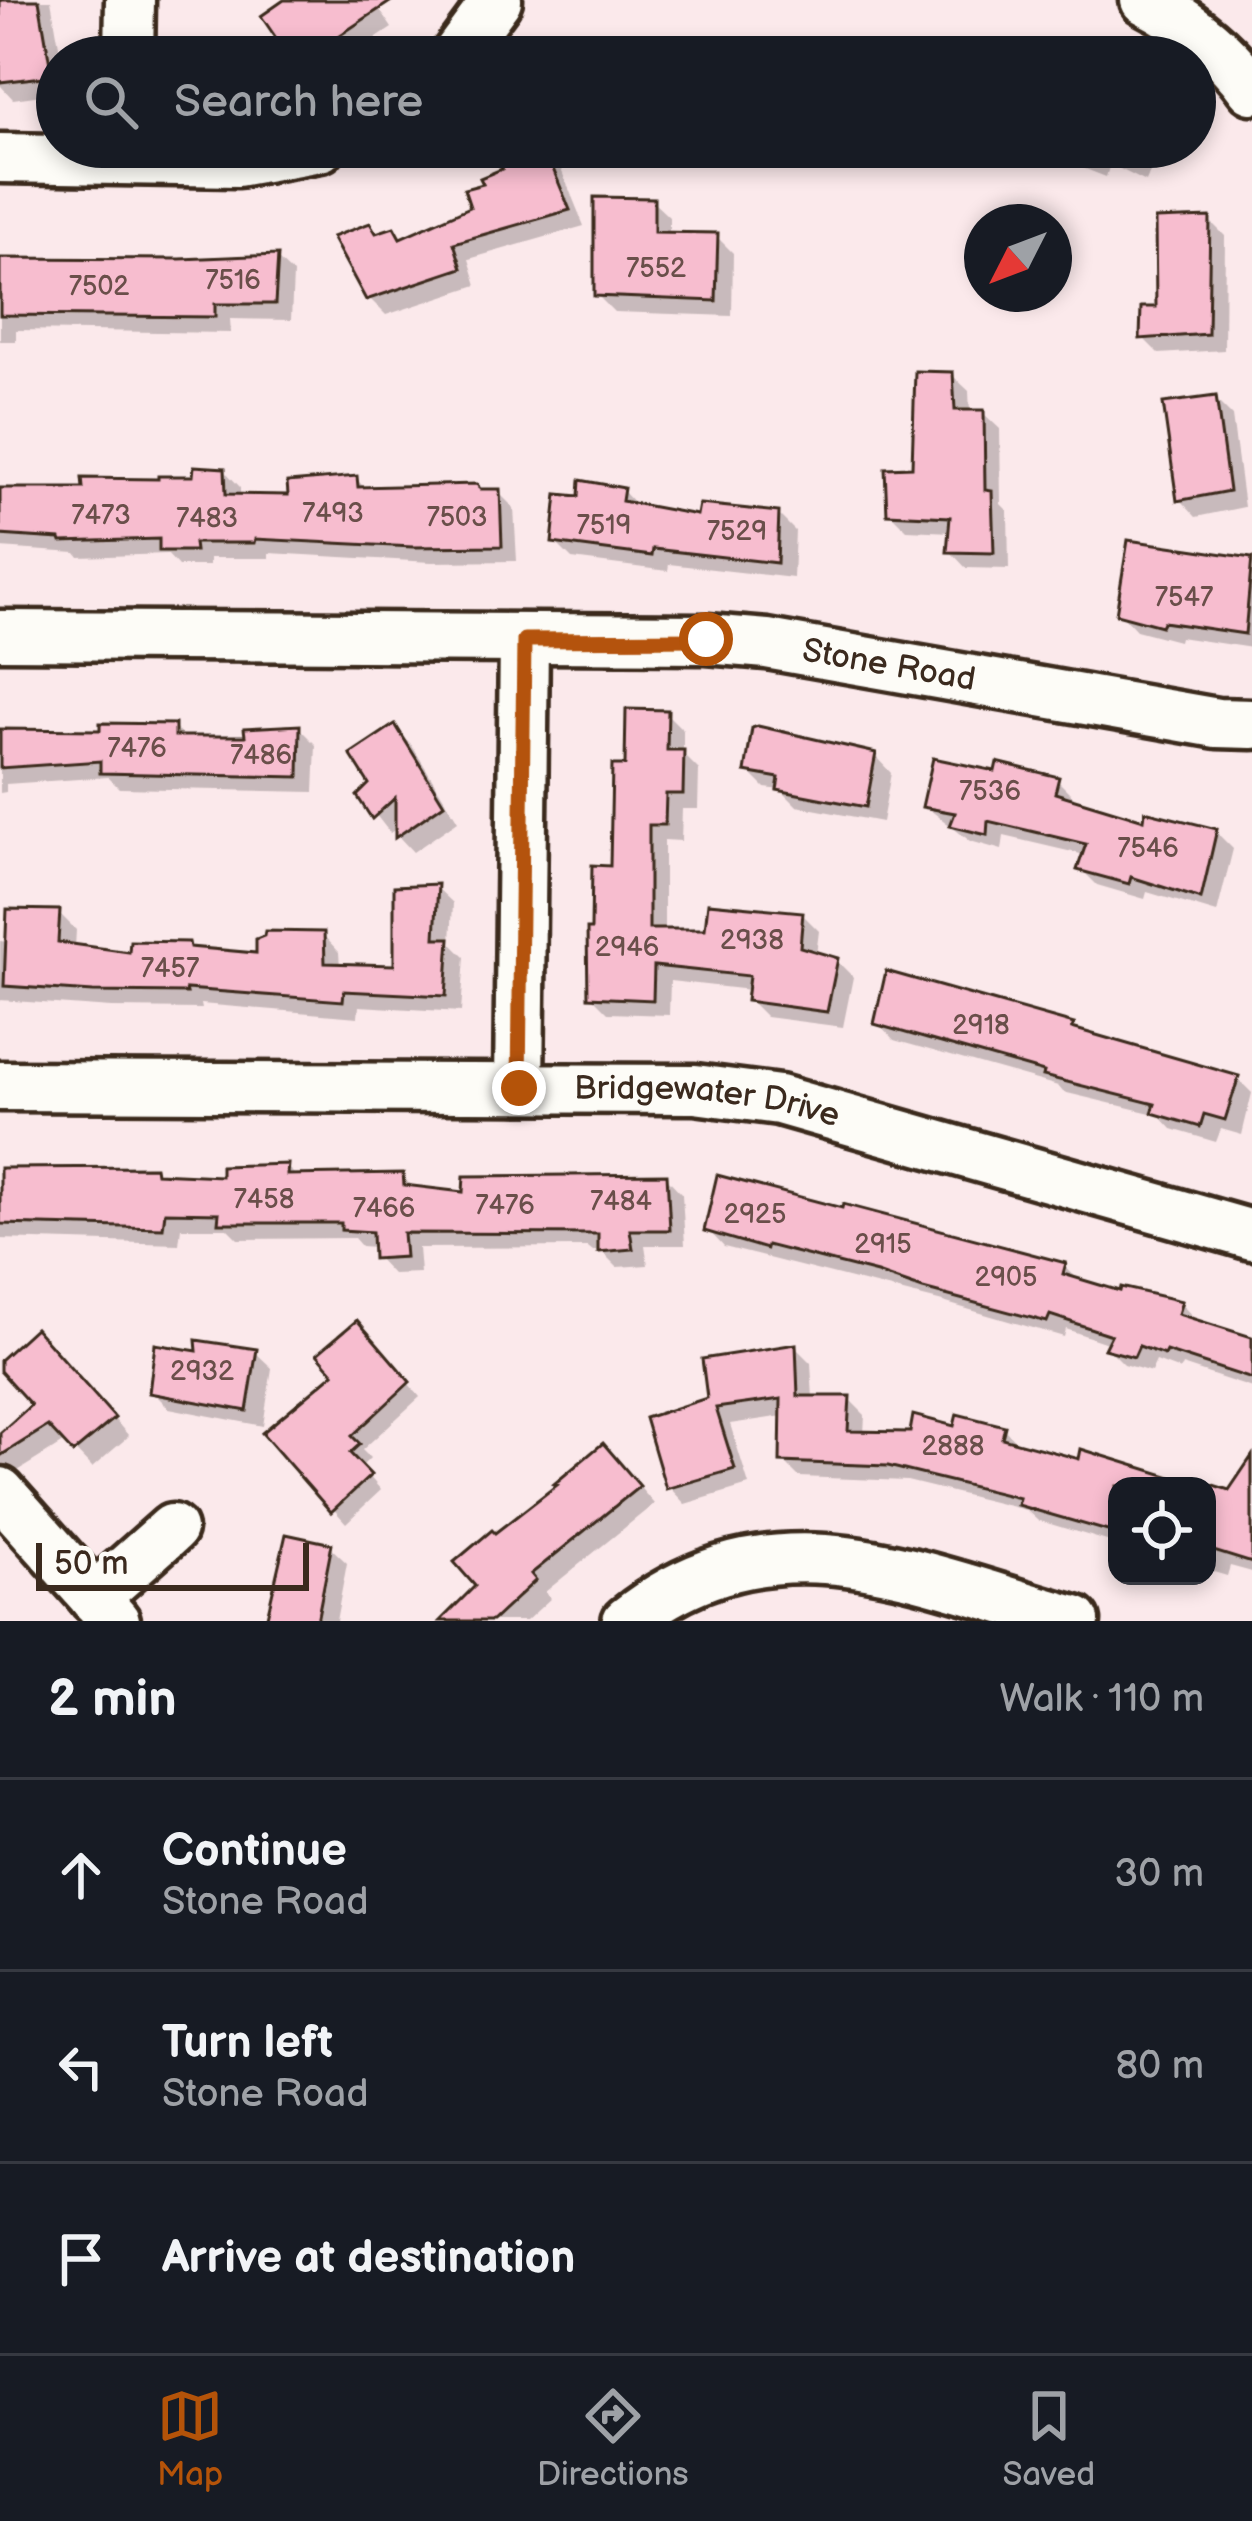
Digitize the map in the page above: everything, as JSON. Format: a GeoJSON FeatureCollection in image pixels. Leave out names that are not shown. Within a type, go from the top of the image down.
{"type":"FeatureCollection","features":[{"type":"Feature","properties":{"kind":"street"},"geometry":{"type":"LineString","coordinates":[[129,36],[130,0]]}},
{"type":"Feature","properties":{"kind":"street"},"geometry":{"type":"LineString","coordinates":[[470,36],[497,0]]}},
{"type":"Feature","properties":{"kind":"street"},"geometry":{"type":"LineString","coordinates":[[1145,0],[1200,36]]}},
{"type":"Feature","properties":{"kind":"street"},"geometry":{"type":"LineString","coordinates":[[1216,49],[1252,89]]}},
{"type":"Feature","properties":{"kind":"street"},"geometry":{"type":"LineString","coordinates":[[0,158],[36,157]]}},
{"type":"Feature","properties":{"kind":"street","name":"Stone Road"},"geometry":{"type":"LineString","coordinates":[[0,635],[706,639],[767,644],[1216,723],[1252,724]]}},
{"type":"Feature","properties":{"kind":"street"},"geometry":{"type":"LineString","coordinates":[[519,1088],[524,640]]}},
{"type":"Feature","properties":{"kind":"street","name":"Bridgewater Drive"},"geometry":{"type":"LineString","coordinates":[[0,1086],[695,1089],[779,1100],[1252,1235]]}},
{"type":"Feature","properties":{"kind":"street"},"geometry":{"type":"LineString","coordinates":[[0,1492],[105,1610],[172,1528]]}},
{"type":"Feature","properties":{"kind":"street"},"geometry":{"type":"LineString","coordinates":[[627,1621],[686,1583],[731,1567],[776,1557],[822,1556],[871,1564],[1075,1621]]}},
{"type":"Feature","properties":{"kind":"building"},"geometry":{"type":"Polygon","coordinates":[[[0,0],[39,0],[45,36],[36,36],[36,78],[0,82],[0,0]]]}},
{"type":"Feature","properties":{"kind":"building"},"geometry":{"type":"Polygon","coordinates":[[[284,0],[393,0],[339,36],[275,36],[261,16],[284,0]]]}},
{"type":"Feature","properties":{"kind":"building"},"geometry":{"type":"Polygon","coordinates":[[[553,168],[570,210],[454,243],[462,268],[366,300],[332,237],[370,223],[376,233],[394,227],[400,238],[470,207],[464,189],[483,184],[480,178],[502,169],[553,168]]]}},
{"type":"Feature","properties":{"kind":"building"},"geometry":{"type":"Polygon","coordinates":[[[594,197],[654,198],[654,232],[718,233],[716,301],[594,296],[594,197]]]}},
{"type":"Feature","properties":{"kind":"building"},"geometry":{"type":"Polygon","coordinates":[[[1210,217],[1208,334],[1140,339],[1141,307],[1156,307],[1155,219],[1210,217]]]}},
{"type":"Feature","properties":{"kind":"building"},"geometry":{"type":"Polygon","coordinates":[[[278,255],[275,304],[215,304],[215,317],[0,315],[0,258],[278,255]]]}},
{"type":"Feature","properties":{"kind":"building"},"geometry":{"type":"Polygon","coordinates":[[[915,371],[953,372],[955,410],[984,410],[985,490],[992,491],[994,553],[947,552],[950,517],[887,514],[885,468],[912,467],[915,371]]]}},
{"type":"Feature","properties":{"kind":"building"},"geometry":{"type":"Polygon","coordinates":[[[1216,396],[1229,491],[1177,501],[1163,403],[1216,396]]]}},
{"type":"Feature","properties":{"kind":"building"},"geometry":{"type":"Polygon","coordinates":[[[194,466],[225,468],[226,494],[288,495],[287,482],[357,476],[358,487],[477,484],[480,489],[500,489],[502,546],[255,539],[254,543],[194,543],[195,551],[159,551],[159,539],[61,542],[0,535],[0,488],[83,488],[82,478],[193,476],[194,466]]]}},
{"type":"Feature","properties":{"kind":"building"},"geometry":{"type":"Polygon","coordinates":[[[580,480],[624,488],[622,501],[697,515],[699,504],[779,512],[777,563],[653,549],[652,556],[552,543],[557,494],[579,496],[580,480]]]}},
{"type":"Feature","properties":{"kind":"building"},"geometry":{"type":"Polygon","coordinates":[[[1128,540],[1252,558],[1245,634],[1163,622],[1161,626],[1116,614],[1128,540]]]}},
{"type":"Feature","properties":{"kind":"building"},"geometry":{"type":"Polygon","coordinates":[[[626,709],[668,710],[667,750],[684,750],[683,794],[666,794],[665,825],[649,825],[649,929],[705,929],[708,903],[803,912],[800,947],[838,958],[827,1012],[746,1001],[749,976],[654,966],[653,1000],[588,997],[592,865],[610,866],[612,765],[625,765],[626,709]]]}},
{"type":"Feature","properties":{"kind":"building"},"geometry":{"type":"Polygon","coordinates":[[[100,723],[175,724],[175,736],[245,736],[244,728],[300,725],[299,777],[100,773],[100,761],[0,768],[0,729],[100,730],[100,723]]]}},
{"type":"Feature","properties":{"kind":"building"},"geometry":{"type":"Polygon","coordinates":[[[395,724],[444,804],[395,838],[395,798],[372,819],[357,796],[369,784],[350,754],[395,724]]]}},
{"type":"Feature","properties":{"kind":"building"},"geometry":{"type":"Polygon","coordinates":[[[752,728],[876,753],[866,807],[777,790],[779,778],[745,772],[752,728]]]}},
{"type":"Feature","properties":{"kind":"building"},"geometry":{"type":"Polygon","coordinates":[[[933,758],[995,771],[997,762],[1059,777],[1055,793],[1144,820],[1145,811],[1217,829],[1201,899],[1131,877],[1129,884],[1077,870],[1086,844],[988,821],[987,835],[950,826],[955,813],[922,807],[933,758]]]}},
{"type":"Feature","properties":{"kind":"building"},"geometry":{"type":"Polygon","coordinates":[[[438,884],[435,938],[450,938],[446,996],[344,991],[343,1001],[186,989],[187,993],[93,992],[4,986],[7,909],[60,910],[58,942],[129,952],[130,941],[189,942],[190,947],[256,953],[256,939],[265,931],[324,932],[325,963],[394,965],[394,886],[438,884]]]}},
{"type":"Feature","properties":{"kind":"building"},"geometry":{"type":"Polygon","coordinates":[[[886,971],[1239,1076],[1225,1120],[1204,1114],[1200,1127],[1152,1113],[1155,1104],[1043,1076],[1044,1072],[874,1024],[886,971]]]}},
{"type":"Feature","properties":{"kind":"building"},"geometry":{"type":"Polygon","coordinates":[[[288,1164],[287,1175],[403,1173],[404,1185],[463,1192],[464,1176],[667,1174],[670,1230],[630,1230],[633,1249],[598,1252],[598,1234],[403,1233],[405,1257],[373,1259],[372,1232],[341,1230],[341,1223],[218,1223],[219,1213],[165,1212],[163,1228],[0,1224],[0,1168],[155,1167],[156,1173],[221,1176],[221,1166],[288,1164]]]}},
{"type":"Feature","properties":{"kind":"building"},"geometry":{"type":"Polygon","coordinates":[[[717,1175],[1066,1263],[1063,1274],[1120,1291],[1121,1287],[1182,1301],[1178,1314],[1252,1337],[1252,1379],[1166,1351],[1164,1355],[1139,1346],[1134,1357],[1104,1349],[1111,1335],[1050,1315],[1047,1322],[877,1273],[704,1231],[717,1175]]]}},
{"type":"Feature","properties":{"kind":"building"},"geometry":{"type":"Polygon","coordinates":[[[357,1320],[410,1382],[352,1436],[360,1444],[350,1453],[371,1475],[331,1512],[262,1433],[334,1373],[317,1354],[357,1320]]]}},
{"type":"Feature","properties":{"kind":"building"},"geometry":{"type":"Polygon","coordinates":[[[35,1328],[115,1418],[73,1453],[48,1426],[0,1456],[0,1433],[31,1405],[0,1371],[0,1360],[35,1328]]]}},
{"type":"Feature","properties":{"kind":"building"},"geometry":{"type":"Polygon","coordinates":[[[196,1340],[257,1349],[247,1411],[149,1393],[155,1344],[197,1351],[196,1340]]]}},
{"type":"Feature","properties":{"kind":"building"},"geometry":{"type":"Polygon","coordinates":[[[796,1344],[798,1396],[850,1396],[848,1431],[910,1432],[913,1415],[954,1426],[957,1414],[1005,1426],[1002,1438],[1079,1459],[1081,1449],[1172,1477],[1108,1477],[1108,1531],[1017,1505],[1019,1498],[888,1466],[780,1462],[781,1399],[716,1408],[735,1469],[666,1489],[645,1418],[707,1398],[702,1359],[796,1344]]]}},
{"type":"Feature","properties":{"kind":"building"},"geometry":{"type":"Polygon","coordinates":[[[603,1443],[640,1486],[531,1574],[536,1580],[492,1621],[440,1621],[475,1586],[454,1562],[557,1485],[603,1443]]]}},
{"type":"Feature","properties":{"kind":"building"},"geometry":{"type":"Polygon","coordinates":[[[1252,1456],[1252,1563],[1216,1552],[1216,1486],[1229,1490],[1252,1456]]]}},
{"type":"Feature","properties":{"kind":"building"},"geometry":{"type":"Polygon","coordinates":[[[286,1534],[332,1544],[317,1621],[266,1621],[286,1534]]]}},
{"type":"Feature","properties":{"kind":"route"},"geometry":{"type":"LineString","coordinates":[[519,1088],[524,640],[706,639]]}}]}
